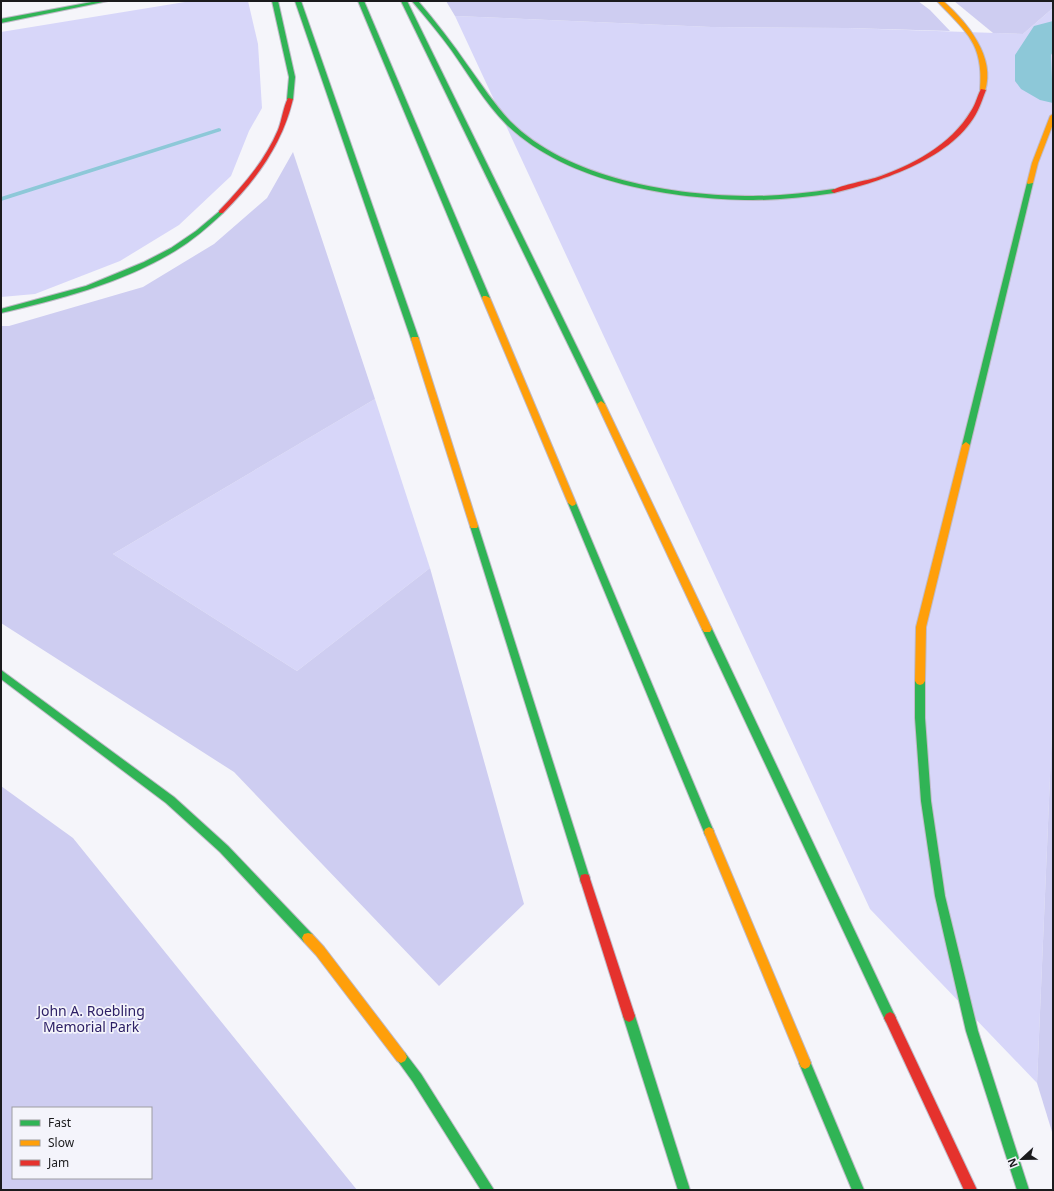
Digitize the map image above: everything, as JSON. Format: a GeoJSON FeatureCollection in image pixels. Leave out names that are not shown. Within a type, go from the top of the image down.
{"type":"FeatureCollection","features":[{"type":"Feature","properties":{"kind":"highway"},"geometry":{"type":"LineString","coordinates":[[1,12],[91,1]]}},
{"type":"Feature","properties":{"kind":"highway"},"geometry":{"type":"LineString","coordinates":[[1,21],[106,1]]}},
{"type":"Feature","properties":{"kind":"highway"},"geometry":{"type":"LineString","coordinates":[[1,311],[38,303],[81,291],[123,274],[161,255],[192,236],[217,215],[234,198],[265,158],[280,134],[288,111],[292,77],[274,1]]}},
{"type":"Feature","properties":{"kind":"highway"},"geometry":{"type":"LineString","coordinates":[[298,1],[407,315],[684,1190]]}},
{"type":"Feature","properties":{"kind":"highway"},"geometry":{"type":"LineString","coordinates":[[361,1],[482,287],[858,1190]]}},
{"type":"Feature","properties":{"kind":"highway"},"geometry":{"type":"LineString","coordinates":[[404,1],[579,358],[971,1190]]}},
{"type":"Feature","properties":{"kind":"highway"},"geometry":{"type":"LineString","coordinates":[[415,1],[442,32],[489,99],[506,120],[528,140],[555,156],[616,181],[679,193],[756,199],[798,196],[839,190],[872,181],[927,157],[951,141],[966,125],[979,105],[984,87],[984,69],[980,50],[972,34],[960,18],[940,1]]}},
{"type":"Feature","properties":{"kind":"highway"},"geometry":{"type":"LineString","coordinates":[[1023,1190],[972,1032],[940,896],[926,802],[920,718],[921,627],[1035,163],[1053,116]]}},
{"type":"Feature","properties":{"kind":"highway"},"geometry":{"type":"LineString","coordinates":[[1,674],[170,800],[224,849],[320,952],[417,1078],[488,1190]]}},
{"type":"Feature","properties":{"kind":"shaded area"},"geometry":{"type":"Polygon","coordinates":[[[191,1],[248,1],[258,44],[262,108],[249,131],[231,176],[179,225],[120,261],[35,294],[1,297],[1,32],[191,1]]]}},
{"type":"Feature","properties":{"kind":"shaded area"},"geometry":{"type":"Polygon","coordinates":[[[1053,8],[1053,706],[1037,1083],[870,909],[455,16],[711,27],[847,28],[1023,34],[1053,8]]]}},
{"type":"Feature","properties":{"kind":"shaded area"},"geometry":{"type":"Polygon","coordinates":[[[375,399],[430,568],[297,671],[113,554],[375,399]]]}},
{"type":"Feature","properties":{"kind":"green space"},"geometry":{"type":"Polygon","coordinates":[[[446,1],[918,1],[930,10],[950,31],[847,28],[711,27],[455,16],[446,1]]]}},
{"type":"Feature","properties":{"kind":"green space"},"geometry":{"type":"Polygon","coordinates":[[[954,1],[1053,1],[1053,8],[1023,34],[993,33],[954,1]]]}},
{"type":"Feature","properties":{"kind":"green space"},"geometry":{"type":"Polygon","coordinates":[[[293,152],[375,399],[113,554],[297,671],[430,568],[524,904],[439,986],[234,772],[1,623],[1,326],[9,326],[143,287],[214,244],[267,198],[293,152]]]}},
{"type":"Feature","properties":{"kind":"green space"},"geometry":{"type":"Polygon","coordinates":[[[1053,706],[1053,1135],[1037,1083],[1053,706]]]}},
{"type":"Feature","properties":{"kind":"green space","name":"John A. Roebling Memorial Park"},"geometry":{"type":"Polygon","coordinates":[[[1,786],[73,838],[357,1190],[1,1190],[1,786]]]}},
{"type":"Feature","properties":{"kind":"pier"},"geometry":{"type":"Polygon","coordinates":[[[1053,1168],[1053,1190],[1021,1190],[1022,1188],[1053,1168]]]}},
{"type":"Feature","properties":{"kind":"waterway"},"geometry":{"type":"LineString","coordinates":[[1053,32],[1046,33],[1033,55],[1034,81],[1053,92]]}},
{"type":"Feature","properties":{"kind":"waterway"},"geometry":{"type":"LineString","coordinates":[[1,199],[219,130]]}},
{"type":"Feature","properties":{"kind":"traffic: fast"},"geometry":{"type":"LineString","coordinates":[[1,21],[105,1]]}},
{"type":"Feature","properties":{"kind":"traffic: fast"},"geometry":{"type":"LineString","coordinates":[[275,1],[292,77],[290,99]]}},
{"type":"Feature","properties":{"kind":"traffic: fast"},"geometry":{"type":"LineString","coordinates":[[298,1],[415,339]]}},
{"type":"Feature","properties":{"kind":"traffic: fast"},"geometry":{"type":"LineString","coordinates":[[361,1],[486,298]]}},
{"type":"Feature","properties":{"kind":"traffic: fast"},"geometry":{"type":"LineString","coordinates":[[404,1],[601,404]]}},
{"type":"Feature","properties":{"kind":"traffic: fast"},"geometry":{"type":"LineString","coordinates":[[415,1],[443,35],[489,99],[509,123],[540,147],[577,167],[618,181],[663,191],[708,196],[753,198],[796,196],[834,191]]}},
{"type":"Feature","properties":{"kind":"traffic: fast"},"geometry":{"type":"LineString","coordinates":[[966,445],[1030,183]]}},
{"type":"Feature","properties":{"kind":"traffic: fast"},"geometry":{"type":"LineString","coordinates":[[1,311],[89,287],[147,264],[174,249],[199,232],[221,212]]}},
{"type":"Feature","properties":{"kind":"traffic: fast"},"geometry":{"type":"LineString","coordinates":[[572,503],[709,832]]}},
{"type":"Feature","properties":{"kind":"traffic: fast"},"geometry":{"type":"LineString","coordinates":[[474,526],[585,879]]}},
{"type":"Feature","properties":{"kind":"traffic: fast"},"geometry":{"type":"LineString","coordinates":[[707,629],[890,1018]]}},
{"type":"Feature","properties":{"kind":"traffic: fast"},"geometry":{"type":"LineString","coordinates":[[1,674],[170,800],[224,849],[308,938]]}},
{"type":"Feature","properties":{"kind":"traffic: fast"},"geometry":{"type":"LineString","coordinates":[[920,681],[920,718],[926,801],[940,896],[972,1031],[1023,1190]]}},
{"type":"Feature","properties":{"kind":"traffic: fast"},"geometry":{"type":"LineString","coordinates":[[629,1016],[684,1190]]}},
{"type":"Feature","properties":{"kind":"traffic: fast"},"geometry":{"type":"LineString","coordinates":[[401,1057],[417,1078],[488,1190]]}},
{"type":"Feature","properties":{"kind":"traffic: fast"},"geometry":{"type":"LineString","coordinates":[[805,1063],[858,1190]]}},
{"type":"Feature","properties":{"kind":"traffic: slow"},"geometry":{"type":"LineString","coordinates":[[940,1],[959,19],[974,40],[983,63],[983,90]]}},
{"type":"Feature","properties":{"kind":"traffic: slow"},"geometry":{"type":"LineString","coordinates":[[1030,183],[1035,163],[1053,116]]}},
{"type":"Feature","properties":{"kind":"traffic: slow"},"geometry":{"type":"LineString","coordinates":[[486,298],[572,503]]}},
{"type":"Feature","properties":{"kind":"traffic: slow"},"geometry":{"type":"LineString","coordinates":[[415,339],[474,526]]}},
{"type":"Feature","properties":{"kind":"traffic: slow"},"geometry":{"type":"LineString","coordinates":[[601,404],[707,629]]}},
{"type":"Feature","properties":{"kind":"traffic: slow"},"geometry":{"type":"LineString","coordinates":[[920,681],[921,627],[966,445]]}},
{"type":"Feature","properties":{"kind":"traffic: slow"},"geometry":{"type":"LineString","coordinates":[[709,832],[805,1063]]}},
{"type":"Feature","properties":{"kind":"traffic: slow"},"geometry":{"type":"LineString","coordinates":[[308,938],[320,951],[401,1057]]}},
{"type":"Feature","properties":{"kind":"traffic: jam"},"geometry":{"type":"LineString","coordinates":[[834,191],[878,179],[901,170],[944,145],[961,129],[975,111],[983,90]]}},
{"type":"Feature","properties":{"kind":"traffic: jam"},"geometry":{"type":"LineString","coordinates":[[221,212],[254,175],[264,161],[280,131],[290,99]]}},
{"type":"Feature","properties":{"kind":"traffic: jam"},"geometry":{"type":"LineString","coordinates":[[585,879],[629,1016]]}},
{"type":"Feature","properties":{"kind":"traffic: jam"},"geometry":{"type":"LineString","coordinates":[[890,1018],[971,1190]]}}]}
